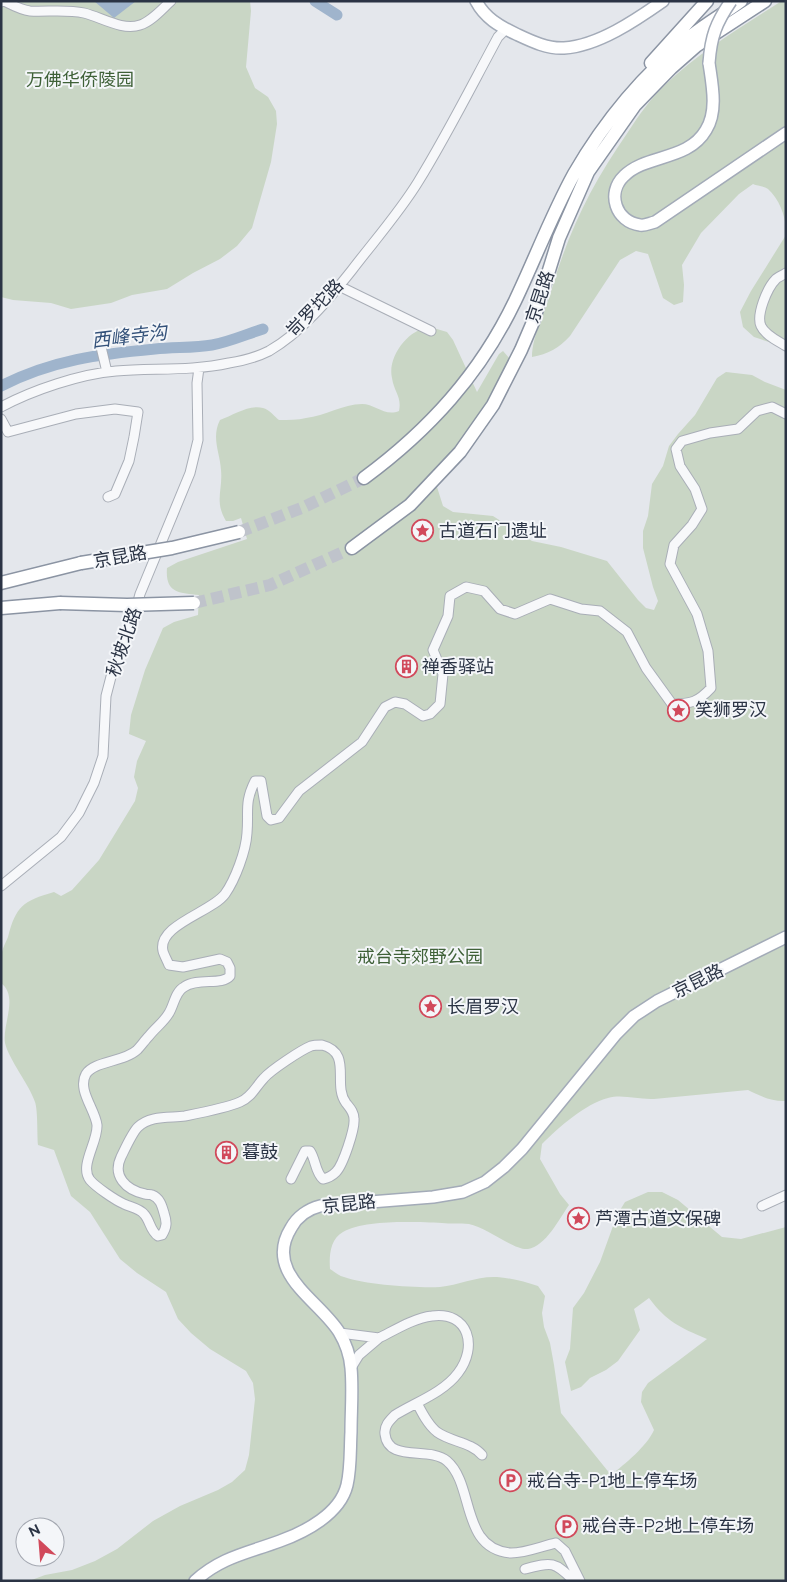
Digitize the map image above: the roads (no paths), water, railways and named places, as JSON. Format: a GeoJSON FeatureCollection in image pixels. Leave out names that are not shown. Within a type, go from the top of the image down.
{"type":"FeatureCollection","features":[{"type":"Feature","properties":{"kind":"highway"},"geometry":{"type":"LineString","coordinates":[[599,136],[603,120],[707,1]]}},
{"type":"Feature","properties":{"kind":"highway","name":"京昆路"},"geometry":{"type":"LineString","coordinates":[[364,478],[416,436],[439,413],[457,393],[487,351],[514,303],[574,174],[628,97],[692,36],[741,1]]}},
{"type":"Feature","properties":{"kind":"highway","name":"京昆路"},"geometry":{"type":"LineString","coordinates":[[352,548],[410,505],[460,452],[493,405],[522,350],[533,322],[559,238],[588,172],[635,105],[671,68],[696,46],[765,1]]}},
{"type":"Feature","properties":{"kind":"highway","name":"京昆路"},"geometry":{"type":"LineString","coordinates":[[1,583],[81,563],[172,548],[239,532]]}},
{"type":"Feature","properties":{"kind":"highway"},"geometry":{"type":"LineString","coordinates":[[1,608],[60,603],[127,605],[194,603]]}},
{"type":"Feature","properties":{"kind":"main road"},"geometry":{"type":"LineString","coordinates":[[476,1],[483,12],[497,25],[534,43],[563,48],[589,44],[612,33],[663,1]]}},
{"type":"Feature","properties":{"kind":"main road"},"geometry":{"type":"LineString","coordinates":[[484,1],[506,29]]}},
{"type":"Feature","properties":{"kind":"main road"},"geometry":{"type":"LineString","coordinates":[[731,1],[716,27],[711,42],[709,63],[713,106],[707,130],[699,140],[688,148],[646,164],[624,175],[617,184],[614,196],[616,207],[623,217],[632,224],[643,226],[655,222],[786,133]]}},
{"type":"Feature","properties":{"kind":"main road","name":"京昆路"},"geometry":{"type":"LineString","coordinates":[[195,1581],[208,1569],[226,1559],[293,1536],[323,1518],[338,1503],[347,1485],[351,1368],[348,1352],[340,1333],[294,1282],[288,1272],[283,1251],[288,1232],[294,1223],[313,1208],[332,1204],[450,1194],[463,1192],[485,1182],[522,1149],[616,1034],[634,1016],[657,1001],[786,937]]}},
{"type":"Feature","properties":{"kind":"street"},"geometry":{"type":"LineString","coordinates":[[1,2],[4,1],[14,7],[29,11],[53,10],[83,13],[120,25],[130,26],[140,25],[150,19],[171,1]]}},
{"type":"Feature","properties":{"kind":"street","name":"岢罗坨路"},"geometry":{"type":"LineString","coordinates":[[1,407],[36,391],[91,375],[134,369],[199,368],[229,363],[268,351],[303,325],[339,286],[417,184],[498,37],[506,29]]}},
{"type":"Feature","properties":{"kind":"street"},"geometry":{"type":"LineString","coordinates":[[786,273],[776,279],[765,297],[760,313],[761,326],[770,336],[786,346]]}},
{"type":"Feature","properties":{"kind":"street"},"geometry":{"type":"LineString","coordinates":[[339,286],[431,331]]}},
{"type":"Feature","properties":{"kind":"street"},"geometry":{"type":"LineString","coordinates":[[102,349],[107,372]]}},
{"type":"Feature","properties":{"kind":"street","name":"秋坡北路"},"geometry":{"type":"LineString","coordinates":[[1,886],[61,837],[79,813],[94,784],[103,756],[106,696],[113,669],[131,627],[140,594],[190,473],[198,440],[197,383],[199,368]]}},
{"type":"Feature","properties":{"kind":"street"},"geometry":{"type":"LineString","coordinates":[[292,1179],[305,1151],[310,1151],[312,1154],[320,1176],[323,1179],[329,1178],[336,1172],[340,1166],[354,1125],[352,1111],[342,1096],[340,1088],[341,1066],[339,1059],[335,1053],[323,1046],[311,1046],[299,1053],[266,1076],[250,1096],[240,1102],[187,1115],[157,1118],[147,1121],[138,1127],[121,1157],[118,1165],[118,1174],[121,1182],[129,1189],[152,1195],[158,1199],[166,1221],[166,1228],[162,1235],[158,1236],[154,1233],[144,1213],[123,1204],[96,1185],[89,1179],[86,1172],[86,1164],[96,1135],[97,1124],[83,1084],[86,1074],[92,1068],[127,1057],[137,1050],[170,1012],[182,988],[201,981],[224,981],[230,976],[230,968],[227,962],[220,959],[183,966],[169,965],[162,950],[165,938],[176,926],[209,908],[224,895],[244,854],[247,834],[247,797],[255,781],[261,781],[267,816],[272,820],[279,818],[299,792],[362,742],[385,706],[395,702],[405,704],[423,716],[430,714],[440,704],[443,674],[433,650],[448,616],[450,596],[466,587],[484,591],[500,609],[515,614],[550,599],[581,609],[600,611],[627,632],[646,668],[672,704],[689,704],[703,697],[711,688],[708,651],[697,614],[670,564],[674,546],[702,510],[695,489],[680,466],[676,450],[682,440],[738,429],[757,411],[772,408],[786,414]]}},
{"type":"Feature","properties":{"kind":"street"},"geometry":{"type":"LineString","coordinates":[[1,419],[8,432],[76,414],[115,409],[138,412],[128,461],[115,494],[108,497]]}},
{"type":"Feature","properties":{"kind":"street"},"geometry":{"type":"LineString","coordinates":[[762,1206],[786,1195]]}},
{"type":"Feature","properties":{"kind":"street"},"geometry":{"type":"LineString","coordinates":[[351,1368],[359,1355],[379,1338],[419,1319],[444,1316],[452,1318],[460,1324],[469,1340],[468,1355],[458,1373],[443,1387],[389,1420],[385,1431],[387,1442],[398,1451],[430,1454],[446,1460],[456,1474],[474,1526],[486,1542],[502,1551],[512,1553],[556,1543],[565,1551],[580,1581]]}},
{"type":"Feature","properties":{"kind":"street"},"geometry":{"type":"LineString","coordinates":[[340,1333],[379,1338]]}},
{"type":"Feature","properties":{"kind":"street"},"geometry":{"type":"LineString","coordinates":[[417,1403],[435,1430],[442,1435],[477,1449],[482,1455]]}},
{"type":"Feature","properties":{"kind":"street"},"geometry":{"type":"LineString","coordinates":[[525,1569],[545,1564],[556,1565],[574,1581]]}},
{"type":"Feature","properties":{"kind":"water"},"geometry":{"type":"Polygon","coordinates":[[[94,1],[136,1],[114,18],[94,1]]]}},
{"type":"Feature","properties":{"kind":"waterway","name":"西峰寺沟"},"geometry":{"type":"LineString","coordinates":[[315,1],[337,15]]}},
{"type":"Feature","properties":{"kind":"waterway","name":"西峰寺沟"},"geometry":{"type":"LineString","coordinates":[[1,386],[39,370],[76,360],[162,348],[212,345],[263,329]]}},
{"type":"Feature","properties":{"kind":"tunnel"},"geometry":{"type":"LineString","coordinates":[[239,532],[304,507],[364,478]]}},
{"type":"Feature","properties":{"kind":"tunnel"},"geometry":{"type":"LineString","coordinates":[[194,603],[270,585],[352,548]]}},
{"type":"Feature","properties":{"kind":"place","name":"古道石门遗址"},"geometry":{"type":"Point","coordinates":[423,531]}},
{"type":"Feature","properties":{"kind":"place","name":"禅香驿站"},"geometry":{"type":"Point","coordinates":[406,667]}},
{"type":"Feature","properties":{"kind":"place","name":"笑狮罗汉"},"geometry":{"type":"Point","coordinates":[679,710]}},
{"type":"Feature","properties":{"kind":"place","name":"长眉罗汉"},"geometry":{"type":"Point","coordinates":[431,1007]}},
{"type":"Feature","properties":{"kind":"place","name":"暮鼓"},"geometry":{"type":"Point","coordinates":[226,1152]}},
{"type":"Feature","properties":{"kind":"place","name":"芦潭古道文保碑"},"geometry":{"type":"Point","coordinates":[579,1219]}},
{"type":"Feature","properties":{"kind":"place","name":"戒台寺-P1地上停车场"},"geometry":{"type":"Point","coordinates":[511,1481]}},
{"type":"Feature","properties":{"kind":"place","name":"戒台寺-P2地上停车场"},"geometry":{"type":"Point","coordinates":[566,1526]}},
{"type":"Feature","properties":{"kind":"park label","name":"万佛华侨陵园"},"geometry":{"type":"Point","coordinates":[80,80]}},
{"type":"Feature","properties":{"kind":"park label","name":"戒台寺郊野公园"},"geometry":{"type":"Point","coordinates":[420,957]}}]}
